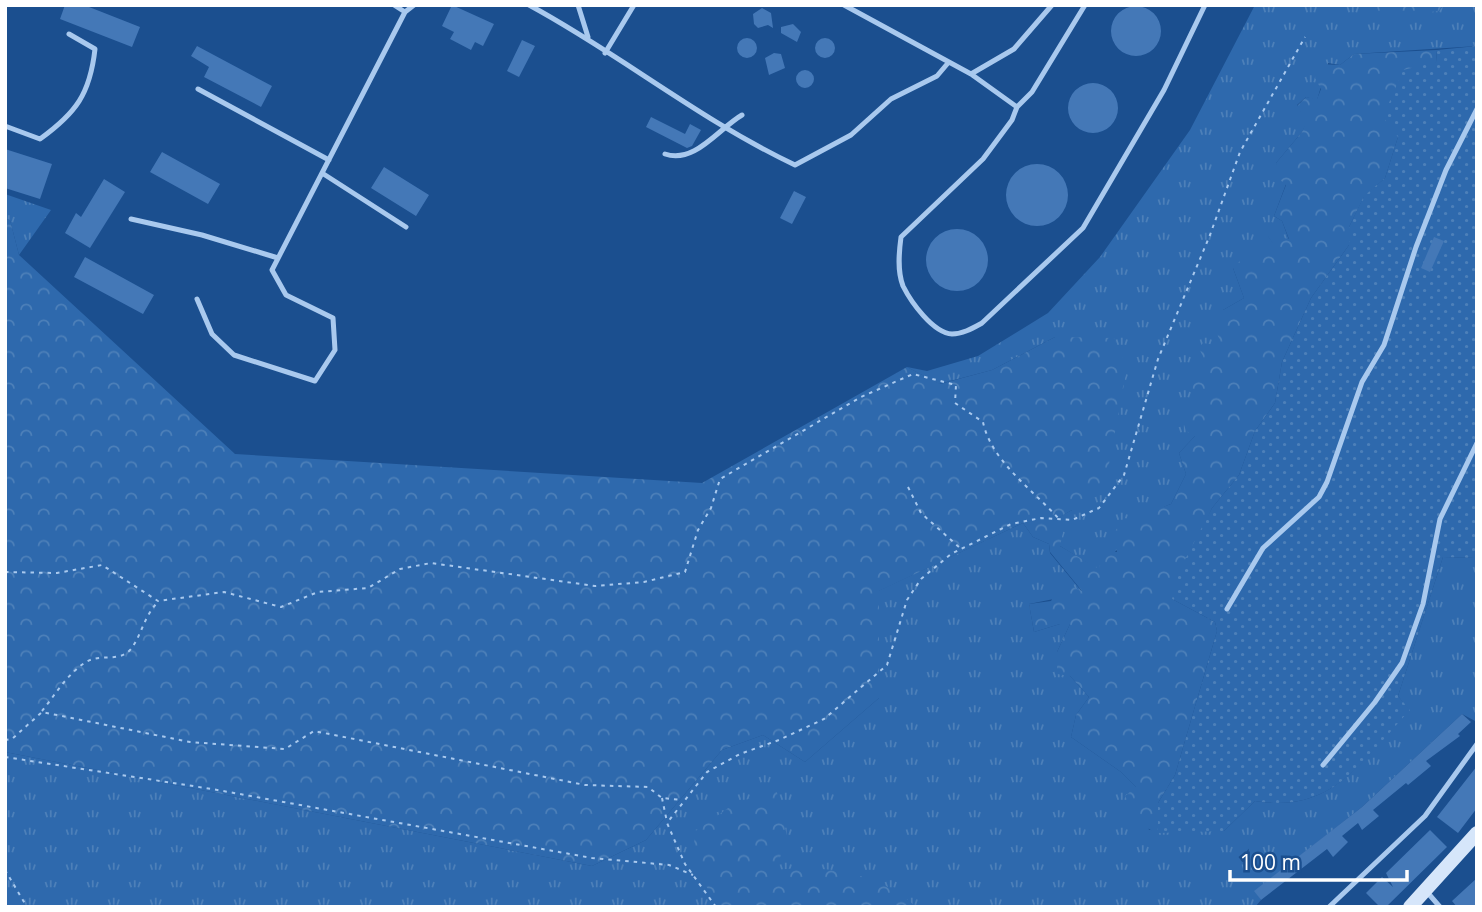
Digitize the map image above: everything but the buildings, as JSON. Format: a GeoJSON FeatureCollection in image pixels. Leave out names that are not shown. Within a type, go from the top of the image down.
{"type":"FeatureCollection","features":[{"type":"Feature","properties":{"kind":"street"},"geometry":{"type":"LineString","coordinates":[[1410,907],[1427,892],[1477,833]]}},
{"type":"Feature","properties":{"kind":"lane"},"geometry":{"type":"LineString","coordinates":[[394,5],[405,12]]}},
{"type":"Feature","properties":{"kind":"lane"},"geometry":{"type":"LineString","coordinates":[[197,299],[212,334],[234,355],[315,381],[335,350],[333,318],[286,295],[272,270],[405,12],[414,5]]}},
{"type":"Feature","properties":{"kind":"lane"},"geometry":{"type":"LineString","coordinates":[[529,5],[588,37],[605,53],[721,127],[795,165],[850,135],[891,99],[937,76],[948,63]]}},
{"type":"Feature","properties":{"kind":"lane"},"geometry":{"type":"LineString","coordinates":[[578,5],[588,37]]}},
{"type":"Feature","properties":{"kind":"lane"},"geometry":{"type":"LineString","coordinates":[[605,53],[634,5]]}},
{"type":"Feature","properties":{"kind":"lane"},"geometry":{"type":"LineString","coordinates":[[844,5],[971,74],[1017,107]]}},
{"type":"Feature","properties":{"kind":"lane"},"geometry":{"type":"LineString","coordinates":[[971,74],[1014,49],[1052,5]]}},
{"type":"Feature","properties":{"kind":"lane"},"geometry":{"type":"LineString","coordinates":[[1086,5],[1032,92],[1017,107],[1012,120],[983,159],[901,237],[899,256],[903,285],[931,324],[950,334],[967,331],[982,323],[1083,228],[1164,90],[1205,5]]}},
{"type":"Feature","properties":{"kind":"lane"},"geometry":{"type":"LineString","coordinates":[[5,126],[40,139],[69,118],[92,80],[96,49],[69,34]]}},
{"type":"Feature","properties":{"kind":"lane"},"geometry":{"type":"LineString","coordinates":[[198,89],[329,160]]}},
{"type":"Feature","properties":{"kind":"lane"},"geometry":{"type":"LineString","coordinates":[[1227,609],[1263,548],[1319,497],[1327,482],[1363,382],[1384,345],[1416,247],[1446,170],[1477,109]]}},
{"type":"Feature","properties":{"kind":"lane"},"geometry":{"type":"LineString","coordinates":[[665,154],[674,157],[694,153],[721,127],[742,115]]}},
{"type":"Feature","properties":{"kind":"lane"},"geometry":{"type":"LineString","coordinates":[[322,173],[406,227]]}},
{"type":"Feature","properties":{"kind":"lane"},"geometry":{"type":"LineString","coordinates":[[131,219],[202,235],[278,258]]}},
{"type":"Feature","properties":{"kind":"lane"},"geometry":{"type":"LineString","coordinates":[[1323,765],[1375,702],[1402,663],[1423,604],[1440,519],[1477,443]]}},
{"type":"Feature","properties":{"kind":"lane"},"geometry":{"type":"LineString","coordinates":[[1329,907],[1425,816],[1477,744]]}},
{"type":"Feature","properties":{"kind":"lane"},"geometry":{"type":"LineString","coordinates":[[1427,892],[1440,907]]}},
{"type":"Feature","properties":{"kind":"path"},"geometry":{"type":"LineString","coordinates":[[667,823],[708,772],[740,754],[824,719],[887,665],[906,600],[921,579],[961,549],[1012,524],[1041,518],[1072,520],[1099,508],[1124,475],[1158,359],[1210,234],[1240,152],[1305,37]]}},
{"type":"Feature","properties":{"kind":"path"},"geometry":{"type":"LineString","coordinates":[[5,740],[12,739],[42,712],[84,663],[99,656],[117,658],[130,649],[148,612],[159,601],[224,592],[281,607],[318,592],[368,588],[400,569],[431,563],[595,586],[644,582],[685,572],[698,530],[711,508],[720,479],[861,397],[913,374],[956,385],[955,403],[983,422],[986,438],[998,455],[1059,519]]}},
{"type":"Feature","properties":{"kind":"path"},"geometry":{"type":"LineString","coordinates":[[908,487],[921,513],[961,549]]}},
{"type":"Feature","properties":{"kind":"path"},"geometry":{"type":"LineString","coordinates":[[5,572],[57,573],[102,565],[159,601]]}},
{"type":"Feature","properties":{"kind":"path"},"geometry":{"type":"LineString","coordinates":[[42,712],[190,742],[285,749],[314,731],[585,785],[648,787],[662,798],[667,811],[667,823],[685,864],[716,907]]}},
{"type":"Feature","properties":{"kind":"path"},"geometry":{"type":"LineString","coordinates":[[5,757],[212,789],[592,858],[669,865],[696,877]]}},
{"type":"Feature","properties":{"kind":"path"},"geometry":{"type":"LineString","coordinates":[[662,798],[683,800]]}},
{"type":"Feature","properties":{"kind":"path"},"geometry":{"type":"LineString","coordinates":[[5,870],[27,907]]}},
{"type":"Feature","properties":{"kind":"green space"},"geometry":{"type":"Polygon","coordinates":[[[1255,5],[1477,5],[1477,46],[1354,54],[1340,65],[1328,63],[1317,100],[1306,97],[1297,105],[1307,122],[1276,163],[1286,184],[1274,216],[1282,221],[1289,240],[1268,236],[1278,250],[1263,251],[1259,270],[1233,268],[1244,298],[1223,310],[1222,347],[1194,400],[1195,436],[1179,453],[1186,474],[1171,504],[1140,523],[1099,570],[1060,546],[1052,521],[1072,510],[1055,337],[992,370],[939,384],[907,367],[927,371],[978,356],[1048,313],[1100,257],[1190,130],[1255,5]]]}},
{"type":"Feature","properties":{"kind":"green space"},"geometry":{"type":"Polygon","coordinates":[[[1381,5],[1444,5],[1439,11],[1374,19],[1372,11],[1381,5]]]}},
{"type":"Feature","properties":{"kind":"green space"},"geometry":{"type":"Polygon","coordinates":[[[1477,46],[1477,555],[1475,558],[1443,557],[1398,696],[1410,710],[1344,780],[1305,799],[1282,803],[1255,801],[1224,831],[1158,833],[1158,803],[1175,775],[1217,631],[1215,622],[1172,599],[1178,573],[1212,508],[1239,475],[1255,431],[1275,403],[1282,362],[1311,298],[1349,245],[1349,227],[1364,196],[1385,178],[1398,137],[1383,117],[1403,70],[1436,62],[1437,50],[1477,46]]]}},
{"type":"Feature","properties":{"kind":"green space"},"geometry":{"type":"Polygon","coordinates":[[[1437,50],[1436,62],[1398,137],[1385,178],[1364,197],[1349,227],[1349,245],[1311,298],[1282,362],[1275,403],[1255,431],[1239,475],[1212,508],[1172,599],[1215,622],[1217,631],[1175,775],[1158,803],[1158,833],[1142,823],[1125,796],[1136,787],[1121,772],[1071,737],[1076,715],[1089,697],[1070,676],[1057,674],[1057,652],[1070,624],[1060,624],[1034,632],[1029,604],[1051,601],[1062,582],[1082,591],[1050,552],[1049,544],[1033,537],[1023,523],[879,591],[879,698],[805,762],[763,735],[722,750],[646,840],[592,866],[5,752],[5,219],[10,220],[19,255],[235,454],[702,483],[907,367],[940,384],[992,370],[1055,337],[1114,338],[1127,368],[1106,480],[1072,510],[1053,521],[1063,532],[1060,546],[1099,569],[1104,552],[1117,552],[1114,533],[1124,518],[1141,521],[1157,509],[1171,504],[1186,474],[1179,453],[1195,436],[1186,431],[1182,418],[1193,400],[1192,371],[1209,371],[1199,348],[1203,343],[1222,346],[1212,321],[1223,310],[1244,298],[1233,268],[1241,260],[1258,269],[1252,250],[1277,250],[1267,235],[1289,239],[1282,221],[1274,216],[1286,185],[1278,178],[1276,163],[1302,132],[1306,122],[1297,106],[1306,97],[1317,99],[1321,89],[1315,78],[1319,64],[1340,65],[1354,54],[1437,50]]]}},
{"type":"Feature","properties":{"kind":"green space"},"geometry":{"type":"Polygon","coordinates":[[[5,194],[51,210],[19,255],[10,220],[5,219],[5,194]]]}},
{"type":"Feature","properties":{"kind":"green space"},"geometry":{"type":"Polygon","coordinates":[[[1023,523],[1033,537],[1049,544],[1050,553],[1083,593],[1029,604],[1034,632],[1060,624],[1070,624],[1057,652],[1070,676],[1089,697],[1076,715],[1071,737],[1121,772],[1136,787],[1149,830],[1224,831],[1255,801],[1282,803],[1305,799],[1343,780],[1360,765],[1409,710],[1398,696],[1443,557],[1475,558],[1477,555],[1477,722],[1462,714],[1362,807],[1255,891],[1261,900],[1255,907],[5,907],[5,752],[592,866],[646,840],[722,750],[763,735],[805,762],[879,698],[878,591],[1023,523]]]}},
{"type":"Feature","properties":{"kind":"green space"},"geometry":{"type":"Polygon","coordinates":[[[776,788],[787,836],[776,870],[813,868],[851,874],[886,886],[916,907],[719,907],[695,868],[694,832],[731,806],[776,788]]]}}]}
